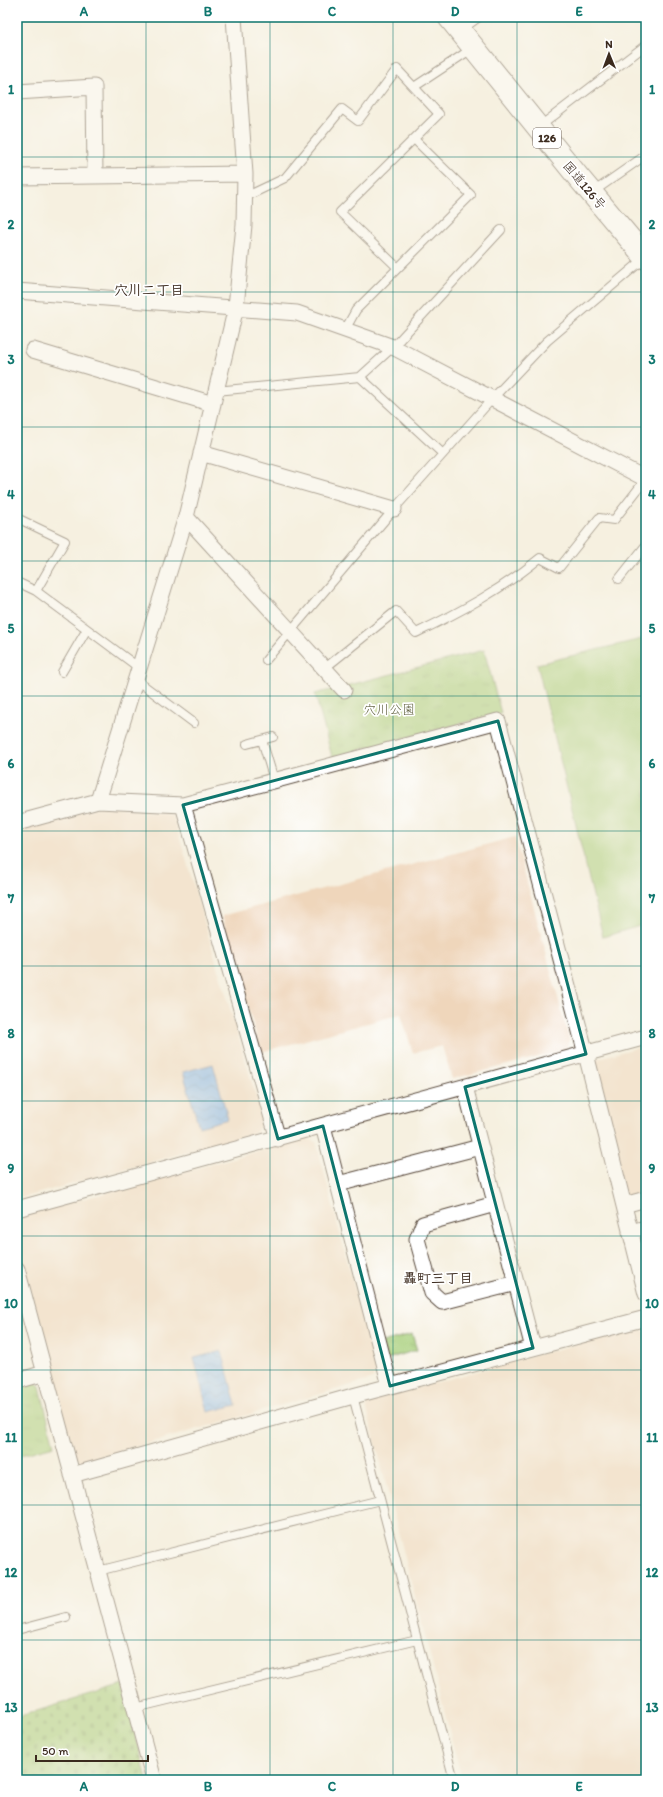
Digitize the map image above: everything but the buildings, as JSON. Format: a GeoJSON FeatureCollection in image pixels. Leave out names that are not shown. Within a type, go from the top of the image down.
{"type":"FeatureCollection","features":[{"type":"Feature","properties":{"kind":"highway","name":"国道126号"},"geometry":{"type":"LineString","coordinates":[[455,24],[538,128],[646,258]]}},
{"type":"Feature","properties":{"kind":"street"},"geometry":{"type":"LineString","coordinates":[[98,801],[186,517],[236,307],[244,225],[245,174],[234,17]]}},
{"type":"Feature","properties":{"kind":"street"},"geometry":{"type":"LineString","coordinates":[[17,92],[94,87],[95,176]]}},
{"type":"Feature","properties":{"kind":"street"},"geometry":{"type":"LineString","coordinates":[[17,177],[245,174]]}},
{"type":"Feature","properties":{"kind":"street"},"geometry":{"type":"LineString","coordinates":[[17,291],[236,307],[297,313],[393,347],[646,479]]}},
{"type":"Feature","properties":{"kind":"street"},"geometry":{"type":"LineString","coordinates":[[33,350],[214,398]]}},
{"type":"Feature","properties":{"kind":"street"},"geometry":{"type":"LineString","coordinates":[[201,453],[394,509]]}},
{"type":"Feature","properties":{"kind":"street"},"geometry":{"type":"LineString","coordinates":[[186,517],[344,690]]}},
{"type":"Feature","properties":{"kind":"street"},"geometry":{"type":"LineString","coordinates":[[18,819],[98,801],[183,805],[498,721],[586,1054],[646,1294]]}},
{"type":"Feature","properties":{"kind":"street"},"geometry":{"type":"LineString","coordinates":[[183,805],[278,1139]]}},
{"type":"Feature","properties":{"kind":"street"},"geometry":{"type":"LineString","coordinates":[[17,1209],[465,1088],[646,1037]]}},
{"type":"Feature","properties":{"kind":"street"},"geometry":{"type":"LineString","coordinates":[[465,1088],[533,1348]]}},
{"type":"Feature","properties":{"kind":"street"},"geometry":{"type":"LineString","coordinates":[[323,1126],[390,1386]]}},
{"type":"Feature","properties":{"kind":"street"},"geometry":{"type":"LineString","coordinates":[[338,1184],[480,1147]]}},
{"type":"Feature","properties":{"kind":"street"},"geometry":{"type":"LineString","coordinates":[[624,1205],[646,1199]]}},
{"type":"Feature","properties":{"kind":"street"},"geometry":{"type":"LineString","coordinates":[[495,1204],[423,1224],[417,1239],[432,1293],[442,1302],[516,1283]]}},
{"type":"Feature","properties":{"kind":"street"},"geometry":{"type":"LineString","coordinates":[[630,1232],[646,1228]]}},
{"type":"Feature","properties":{"kind":"street"},"geometry":{"type":"LineString","coordinates":[[17,1269],[154,1780]]}},
{"type":"Feature","properties":{"kind":"street"},"geometry":{"type":"LineString","coordinates":[[72,1475],[353,1396],[646,1318]]}},
{"type":"Feature","properties":{"kind":"street"},"geometry":{"type":"LineString","coordinates":[[17,1381],[45,1373]]}},
{"type":"Feature","properties":{"kind":"lane"},"geometry":{"type":"LineString","coordinates":[[455,24],[479,17]]}},
{"type":"Feature","properties":{"kind":"lane"},"geometry":{"type":"LineString","coordinates":[[538,128],[646,45]]}},
{"type":"Feature","properties":{"kind":"lane"},"geometry":{"type":"LineString","coordinates":[[414,87],[473,48]]}},
{"type":"Feature","properties":{"kind":"lane"},"geometry":{"type":"LineString","coordinates":[[245,197],[285,178],[342,110],[358,121],[397,69],[439,114],[340,212],[398,268]]}},
{"type":"Feature","properties":{"kind":"lane"},"geometry":{"type":"LineString","coordinates":[[345,330],[356,310],[471,195],[414,140]]}},
{"type":"Feature","properties":{"kind":"lane"},"geometry":{"type":"LineString","coordinates":[[592,193],[646,154]]}},
{"type":"Feature","properties":{"kind":"lane"},"geometry":{"type":"LineString","coordinates":[[214,398],[360,377],[393,347],[502,230]]}},
{"type":"Feature","properties":{"kind":"lane"},"geometry":{"type":"LineString","coordinates":[[266,660],[394,509],[492,399],[547,341],[646,258]]}},
{"type":"Feature","properties":{"kind":"lane"},"geometry":{"type":"LineString","coordinates":[[360,377],[443,454]]}},
{"type":"Feature","properties":{"kind":"lane"},"geometry":{"type":"LineString","coordinates":[[325,668],[396,611],[416,633],[452,616],[510,582],[540,558],[559,568],[599,518],[614,520],[646,479]]}},
{"type":"Feature","properties":{"kind":"lane"},"geometry":{"type":"LineString","coordinates":[[17,518],[65,541],[36,591]]}},
{"type":"Feature","properties":{"kind":"lane"},"geometry":{"type":"LineString","coordinates":[[619,579],[646,545]]}},
{"type":"Feature","properties":{"kind":"lane"},"geometry":{"type":"LineString","coordinates":[[17,582],[36,591],[87,629],[194,723]]}},
{"type":"Feature","properties":{"kind":"lane"},"geometry":{"type":"LineString","coordinates":[[62,672],[87,629]]}},
{"type":"Feature","properties":{"kind":"lane"},"geometry":{"type":"LineString","coordinates":[[247,744],[274,737]]}},
{"type":"Feature","properties":{"kind":"lane"},"geometry":{"type":"LineString","coordinates":[[262,740],[274,780]]}},
{"type":"Feature","properties":{"kind":"lane"},"geometry":{"type":"LineString","coordinates":[[353,1396],[453,1780]]}},
{"type":"Feature","properties":{"kind":"lane"},"geometry":{"type":"LineString","coordinates":[[98,1571],[380,1500]]}},
{"type":"Feature","properties":{"kind":"lane"},"geometry":{"type":"LineString","coordinates":[[17,1630],[66,1617]]}},
{"type":"Feature","properties":{"kind":"lane"},"geometry":{"type":"LineString","coordinates":[[135,1708],[417,1640]]}},
{"type":"Feature","properties":{"kind":"highlighted area"},"geometry":{"type":"Polygon","coordinates":[[[498,721],[586,1054],[465,1087],[533,1348],[390,1386],[323,1126],[278,1139],[183,805],[498,721]]]}},
{"type":"Feature","properties":{"kind":"shaded area"},"geometry":{"type":"Polygon","coordinates":[[[105,805],[173,815],[263,1120],[256,1133],[17,1199],[17,829],[105,805]]]}},
{"type":"Feature","properties":{"kind":"shaded area"},"geometry":{"type":"Polygon","coordinates":[[[515,837],[569,1039],[566,1050],[452,1079],[442,1046],[413,1053],[401,1014],[261,1052],[222,916],[515,837]]]}},
{"type":"Feature","properties":{"kind":"shaded area"},"geometry":{"type":"Polygon","coordinates":[[[646,1045],[646,1194],[623,1200],[589,1061],[646,1045]]]}},
{"type":"Feature","properties":{"kind":"shaded area"},"geometry":{"type":"Polygon","coordinates":[[[306,1138],[316,1142],[376,1370],[373,1379],[83,1462],[75,1457],[17,1243],[17,1217],[306,1138]]]}},
{"type":"Feature","properties":{"kind":"shaded area"},"geometry":{"type":"Polygon","coordinates":[[[638,1327],[646,1333],[646,1780],[462,1780],[365,1402],[638,1327]]]}},
{"type":"Feature","properties":{"kind":"green space"},"geometry":{"type":"Polygon","coordinates":[[[646,638],[646,924],[603,937],[537,664],[646,638]]]}},
{"type":"Feature","properties":{"kind":"green space","name":"穴川公園"},"geometry":{"type":"Polygon","coordinates":[[[484,650],[501,713],[332,757],[315,694],[484,650]]]}},
{"type":"Feature","properties":{"kind":"green space"},"geometry":{"type":"Polygon","coordinates":[[[412,1334],[417,1350],[387,1359],[382,1342],[412,1334]]]}},
{"type":"Feature","properties":{"kind":"green space"},"geometry":{"type":"Polygon","coordinates":[[[34,1381],[40,1386],[54,1446],[17,1456],[17,1386],[34,1381]]]}},
{"type":"Feature","properties":{"kind":"green space"},"geometry":{"type":"Polygon","coordinates":[[[123,1685],[147,1780],[17,1780],[17,1717],[123,1685]]]}},
{"type":"Feature","properties":{"kind":"water"},"geometry":{"type":"Polygon","coordinates":[[[213,1064],[228,1119],[199,1127],[183,1072],[213,1064]]]}},
{"type":"Feature","properties":{"kind":"water"},"geometry":{"type":"Polygon","coordinates":[[[222,1351],[236,1405],[208,1412],[194,1358],[222,1351]]]}},
{"type":"Feature","properties":{"kind":"district","name":"穴川二丁目"},"geometry":{"type":"Point","coordinates":[149,290]}},
{"type":"Feature","properties":{"kind":"district","name":"轟町三丁目"},"geometry":{"type":"Point","coordinates":[438,1278]}}]}
